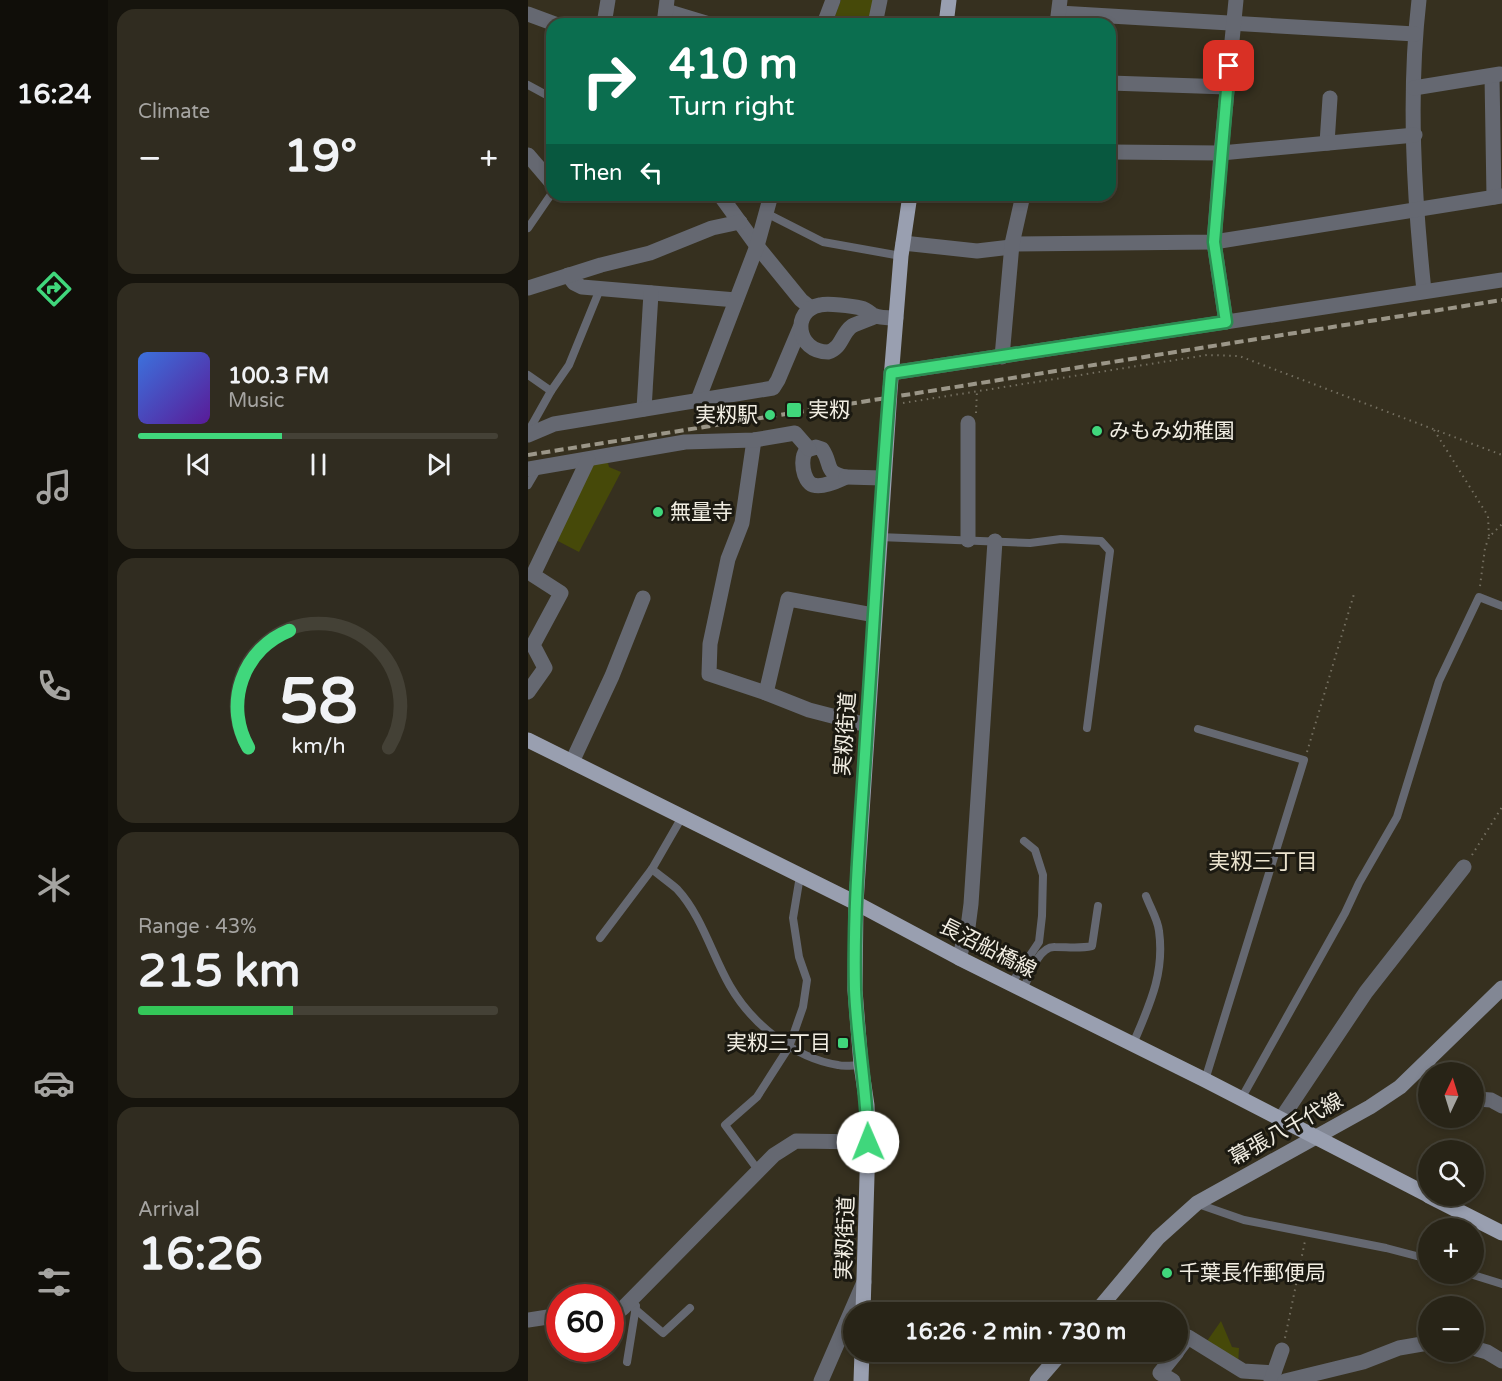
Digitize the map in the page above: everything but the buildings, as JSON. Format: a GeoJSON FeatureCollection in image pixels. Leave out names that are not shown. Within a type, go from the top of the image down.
{"type":"FeatureCollection","features":[{"type":"Feature","properties":{"kind":"main road"},"geometry":{"type":"LineString","coordinates":[[947,18],[950,0]]}},
{"type":"Feature","properties":{"kind":"main road","name":"実籾街道"},"geometry":{"type":"LineString","coordinates":[[863,1302],[868,1142],[867,1106],[855,990],[856,903],[883,478],[902,250],[909,201]]}},
{"type":"Feature","properties":{"kind":"main road","name":"長沼船橋線"},"geometry":{"type":"LineString","coordinates":[[528,740],[856,903],[1418,1189]]}},
{"type":"Feature","properties":{"kind":"main road","name":"幕張八千代線"},"geometry":{"type":"LineString","coordinates":[[1435,1062],[1502,988]]}},
{"type":"Feature","properties":{"kind":"main road","name":"幕張八千代線"},"geometry":{"type":"LineString","coordinates":[[1104,1302],[1158,1238],[1197,1203],[1387,1096],[1418,1076]]}},
{"type":"Feature","properties":{"kind":"main road","name":"長沼船橋線"},"geometry":{"type":"LineString","coordinates":[[1450,1206],[1502,1233]]}},
{"type":"Feature","properties":{"kind":"main road"},"geometry":{"type":"LineString","coordinates":[[861,1381],[862,1362]]}},
{"type":"Feature","properties":{"kind":"main road"},"geometry":{"type":"LineString","coordinates":[[1041,1380],[1054,1362]]}},
{"type":"Feature","properties":{"kind":"street"},"geometry":{"type":"LineString","coordinates":[[605,18],[609,0]]}},
{"type":"Feature","properties":{"kind":"street"},"geometry":{"type":"LineString","coordinates":[[826,18],[833,0]]}},
{"type":"Feature","properties":{"kind":"street"},"geometry":{"type":"LineString","coordinates":[[876,18],[880,0]]}},
{"type":"Feature","properties":{"kind":"street"},"geometry":{"type":"LineString","coordinates":[[1226,322],[1214,242],[1236,0]]}},
{"type":"Feature","properties":{"kind":"street"},"geometry":{"type":"LineString","coordinates":[[1419,0],[1415,34],[1415,210],[1424,291]]}},
{"type":"Feature","properties":{"kind":"street"},"geometry":{"type":"LineString","coordinates":[[666,12],[687,18]]}},
{"type":"Feature","properties":{"kind":"street"},"geometry":{"type":"LineString","coordinates":[[1059,12],[1415,34]]}},
{"type":"Feature","properties":{"kind":"street"},"geometry":{"type":"LineString","coordinates":[[528,14],[546,21]]}},
{"type":"Feature","properties":{"kind":"street"},"geometry":{"type":"LineString","coordinates":[[902,250],[977,251],[1012,245],[1214,242],[1498,196],[1497,75],[1414,88]]}},
{"type":"Feature","properties":{"kind":"street"},"geometry":{"type":"LineString","coordinates":[[1116,83],[1227,87]]}},
{"type":"Feature","properties":{"kind":"street"},"geometry":{"type":"LineString","coordinates":[[1327,143],[1330,98]]}},
{"type":"Feature","properties":{"kind":"street"},"geometry":{"type":"LineString","coordinates":[[1116,152],[1221,153],[1415,135]]}},
{"type":"Feature","properties":{"kind":"street"},"geometry":{"type":"LineString","coordinates":[[528,155],[546,176]]}},
{"type":"Feature","properties":{"kind":"street"},"geometry":{"type":"LineString","coordinates":[[724,201],[757,246],[801,300],[811,308]]}},
{"type":"Feature","properties":{"kind":"street"},"geometry":{"type":"LineString","coordinates":[[699,400],[757,246],[769,201]]}},
{"type":"Feature","properties":{"kind":"street"},"geometry":{"type":"LineString","coordinates":[[1002,357],[1012,245],[1022,201]]}},
{"type":"Feature","properties":{"kind":"street"},"geometry":{"type":"LineString","coordinates":[[528,288],[613,261],[650,253],[700,232],[740,222]]}},
{"type":"Feature","properties":{"kind":"street"},"geometry":{"type":"LineString","coordinates":[[568,275],[573,283],[582,287],[735,300]]}},
{"type":"Feature","properties":{"kind":"street"},"geometry":{"type":"LineString","coordinates":[[891,373],[1502,280]]}},
{"type":"Feature","properties":{"kind":"street"},"geometry":{"type":"LineString","coordinates":[[644,409],[651,293]]}},
{"type":"Feature","properties":{"kind":"street"},"geometry":{"type":"LineString","coordinates":[[528,434],[555,424],[773,388],[805,315],[811,308],[820,304],[863,308],[876,316],[896,318]]}},
{"type":"Feature","properties":{"kind":"street"},"geometry":{"type":"LineString","coordinates":[[800,328],[806,345],[821,352],[828,352],[840,345],[848,330],[854,325],[876,316]]}},
{"type":"Feature","properties":{"kind":"street"},"geometry":{"type":"LineString","coordinates":[[968,423],[968,540]]}},
{"type":"Feature","properties":{"kind":"street"},"geometry":{"type":"LineString","coordinates":[[534,468],[685,442],[754,440],[795,433],[809,449]]}},
{"type":"Feature","properties":{"kind":"street"},"geometry":{"type":"LineString","coordinates":[[754,440],[742,523],[728,559],[710,644],[709,674],[809,710],[867,725]]}},
{"type":"Feature","properties":{"kind":"street"},"geometry":{"type":"LineString","coordinates":[[846,477],[835,482],[812,485],[804,474],[804,454],[816,447],[822,449],[834,474],[846,477],[883,478]]}},
{"type":"Feature","properties":{"kind":"street"},"geometry":{"type":"LineString","coordinates":[[528,692],[545,668],[533,645],[561,593],[533,574],[588,460]]}},
{"type":"Feature","properties":{"kind":"street"},"geometry":{"type":"LineString","coordinates":[[960,958],[971,904],[995,541]]}},
{"type":"Feature","properties":{"kind":"street"},"geometry":{"type":"LineString","coordinates":[[572,762],[612,676],[643,598]]}},
{"type":"Feature","properties":{"kind":"street"},"geometry":{"type":"LineString","coordinates":[[766,693],[788,599],[874,615]]}},
{"type":"Feature","properties":{"kind":"street"},"geometry":{"type":"LineString","coordinates":[[1281,1119],[1366,992],[1464,867]]}},
{"type":"Feature","properties":{"kind":"street"},"geometry":{"type":"LineString","coordinates":[[1484,1100],[1491,1100],[1502,1106]]}},
{"type":"Feature","properties":{"kind":"street"},"geometry":{"type":"LineString","coordinates":[[624,1307],[774,1155],[796,1141],[868,1142]]}},
{"type":"Feature","properties":{"kind":"street"},"geometry":{"type":"LineString","coordinates":[[821,1381],[864,1280]]}},
{"type":"Feature","properties":{"kind":"street"},"geometry":{"type":"LineString","coordinates":[[528,1320],[546,1317]]}},
{"type":"Feature","properties":{"kind":"street"},"geometry":{"type":"LineString","coordinates":[[1188,1336],[1243,1371],[1277,1378],[1313,1378],[1400,1348],[1418,1345]]}},
{"type":"Feature","properties":{"kind":"street"},"geometry":{"type":"LineString","coordinates":[[1277,1378],[1282,1350]]}},
{"type":"Feature","properties":{"kind":"street"},"geometry":{"type":"LineString","coordinates":[[1484,1351],[1502,1360]]}},
{"type":"Feature","properties":{"kind":"street"},"geometry":{"type":"LineString","coordinates":[[1168,1362],[1160,1373],[1173,1381]]}},
{"type":"Feature","properties":{"kind":"lane"},"geometry":{"type":"LineString","coordinates":[[528,85],[546,95]]}},
{"type":"Feature","properties":{"kind":"lane"},"geometry":{"type":"LineString","coordinates":[[528,228],[547,201]]}},
{"type":"Feature","properties":{"kind":"lane"},"geometry":{"type":"LineString","coordinates":[[766,213],[823,242],[902,250]]}},
{"type":"Feature","properties":{"kind":"lane"},"geometry":{"type":"LineString","coordinates":[[528,434],[551,391],[569,366],[600,289]]}},
{"type":"Feature","properties":{"kind":"lane"},"geometry":{"type":"LineString","coordinates":[[528,375],[551,391]]}},
{"type":"Feature","properties":{"kind":"lane"},"geometry":{"type":"LineString","coordinates":[[528,485],[534,468]]}},
{"type":"Feature","properties":{"kind":"lane"},"geometry":{"type":"LineString","coordinates":[[879,537],[1030,543],[1061,539],[1101,541],[1110,551],[1087,728]]}},
{"type":"Feature","properties":{"kind":"lane"},"geometry":{"type":"LineString","coordinates":[[1241,1099],[1397,818],[1439,681],[1479,597],[1502,606]]}},
{"type":"Feature","properties":{"kind":"lane"},"geometry":{"type":"LineString","coordinates":[[1198,729],[1304,760],[1205,1080]]}},
{"type":"Feature","properties":{"kind":"lane"},"geometry":{"type":"LineString","coordinates":[[600,938],[652,869],[682,817]]}},
{"type":"Feature","properties":{"kind":"lane"},"geometry":{"type":"LineString","coordinates":[[1017,987],[1039,942],[1042,916],[1042,875],[1035,850],[1024,841]]}},
{"type":"Feature","properties":{"kind":"lane"},"geometry":{"type":"LineString","coordinates":[[652,869],[677,890],[695,915],[730,987],[744,1007],[789,1047],[810,1058],[840,1066],[861,1065]]}},
{"type":"Feature","properties":{"kind":"lane"},"geometry":{"type":"LineString","coordinates":[[758,1170],[725,1125],[757,1097],[789,1047],[803,1007],[807,980],[793,918],[800,876]]}},
{"type":"Feature","properties":{"kind":"lane"},"geometry":{"type":"LineString","coordinates":[[1133,1044],[1155,991],[1159,968],[1159,930],[1146,896]]}},
{"type":"Feature","properties":{"kind":"lane"},"geometry":{"type":"LineString","coordinates":[[1017,987],[1042,951],[1051,946],[1080,949],[1092,946],[1098,906]]}},
{"type":"Feature","properties":{"kind":"lane"},"geometry":{"type":"LineString","coordinates":[[1197,1203],[1244,1220],[1418,1256]]}},
{"type":"Feature","properties":{"kind":"lane"},"geometry":{"type":"LineString","coordinates":[[1484,1278],[1502,1284]]}},
{"type":"Feature","properties":{"kind":"lane"},"geometry":{"type":"LineString","coordinates":[[627,1362],[638,1293]]}},
{"type":"Feature","properties":{"kind":"lane"},"geometry":{"type":"LineString","coordinates":[[635,1309],[663,1333],[690,1308]]}},
{"type":"Feature","properties":{"kind":"path"},"geometry":{"type":"LineString","coordinates":[[898,404],[1207,355],[1239,356],[1502,455]]}},
{"type":"Feature","properties":{"kind":"path"},"geometry":{"type":"LineString","coordinates":[[1433,429],[1488,516],[1489,537],[1485,548],[1479,597]]}},
{"type":"Feature","properties":{"kind":"path"},"geometry":{"type":"LineString","coordinates":[[1489,537],[1502,524]]}},
{"type":"Feature","properties":{"kind":"path"},"geometry":{"type":"LineString","coordinates":[[1304,760],[1354,594]]}},
{"type":"Feature","properties":{"kind":"path"},"geometry":{"type":"LineString","coordinates":[[1464,867],[1502,807]]}},
{"type":"Feature","properties":{"kind":"path"},"geometry":{"type":"LineString","coordinates":[[1282,1350],[1307,1232]]}},
{"type":"Feature","properties":{"kind":"shaded area"},"geometry":{"type":"Polygon","coordinates":[[[841,0],[876,0],[872,18],[834,18],[841,0]]]}},
{"type":"Feature","properties":{"kind":"shaded area"},"geometry":{"type":"Polygon","coordinates":[[[607,459],[609,467],[621,472],[579,552],[554,539],[591,462],[607,459]]]}},
{"type":"Feature","properties":{"kind":"shaded area"},"geometry":{"type":"Polygon","coordinates":[[[1221,1321],[1232,1347],[1239,1348],[1238,1365],[1205,1344],[1221,1321]]]}},
{"type":"Feature","properties":{"kind":"railway"},"geometry":{"type":"LineString","coordinates":[[528,455],[1502,300]]}},
{"type":"Feature","properties":{"kind":"place","name":"実籾"},"geometry":{"type":"Point","coordinates":[794,410]}},
{"type":"Feature","properties":{"kind":"place","name":"実籾駅"},"geometry":{"type":"Point","coordinates":[770,415]}},
{"type":"Feature","properties":{"kind":"place","name":"みもみ幼稚園"},"geometry":{"type":"Point","coordinates":[1097,431]}},
{"type":"Feature","properties":{"kind":"place","name":"無量寺"},"geometry":{"type":"Point","coordinates":[658,512]}},
{"type":"Feature","properties":{"kind":"place","name":"実籾三丁目"},"geometry":{"type":"Point","coordinates":[843,1043]}},
{"type":"Feature","properties":{"kind":"place","name":"千葉長作郵便局"},"geometry":{"type":"Point","coordinates":[1167,1273]}},
{"type":"Feature","properties":{"kind":"district","name":"実籾三丁目"},"geometry":{"type":"Point","coordinates":[1263,861]}},
{"type":"Feature","properties":{"kind":"route"},"geometry":{"type":"LineString","coordinates":[[868,1142],[867,1106],[855,990],[856,903],[862,777],[891,373],[1226,322],[1214,242],[1229,66]]}}]}
